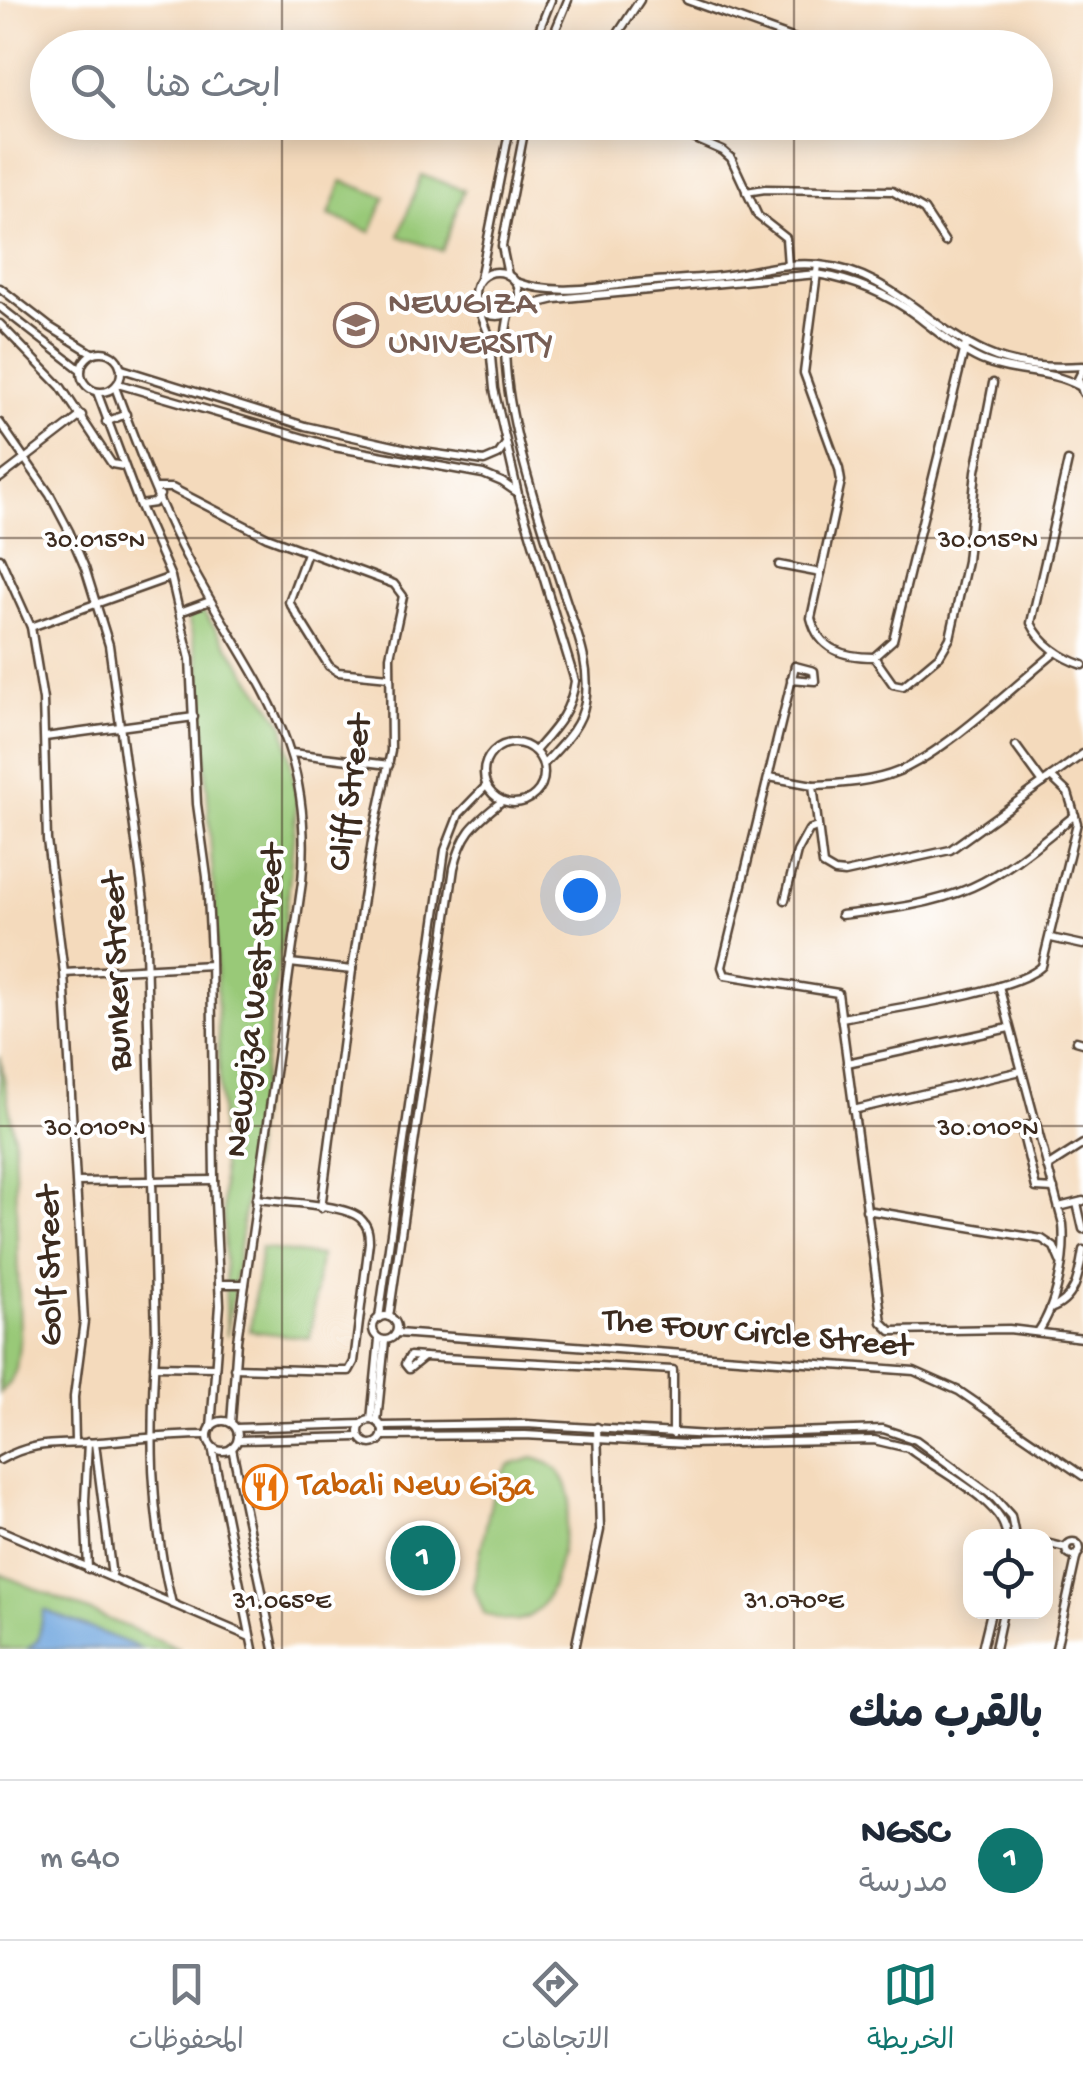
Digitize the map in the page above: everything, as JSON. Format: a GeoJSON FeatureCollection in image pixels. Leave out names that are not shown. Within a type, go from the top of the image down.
{"type":"FeatureCollection","features":[{"type":"Feature","properties":{"kind":"street"},"geometry":{"type":"LineString","coordinates":[[538,30],[551,0]]}},
{"type":"Feature","properties":{"kind":"street"},"geometry":{"type":"LineString","coordinates":[[556,30],[568,0]]}},
{"type":"Feature","properties":{"kind":"street"},"geometry":{"type":"LineString","coordinates":[[620,30],[640,0]]}},
{"type":"Feature","properties":{"kind":"street"},"geometry":{"type":"LineString","coordinates":[[687,0],[770,30]]}},
{"type":"Feature","properties":{"kind":"street"},"geometry":{"type":"LineString","coordinates":[[508,140],[480,279],[474,291],[489,335],[494,389],[518,494],[574,681],[572,701],[564,719],[535,751]]}},
{"type":"Feature","properties":{"kind":"street"},"geometry":{"type":"LineString","coordinates":[[508,275],[502,246],[523,140]]}},
{"type":"Feature","properties":{"kind":"street"},"geometry":{"type":"LineString","coordinates":[[696,140],[724,151],[730,158],[758,216],[786,238],[788,264]]}},
{"type":"Feature","properties":{"kind":"street"},"geometry":{"type":"LineString","coordinates":[[746,192],[892,191],[924,210],[945,242]]}},
{"type":"Feature","properties":{"kind":"street"},"geometry":{"type":"LineString","coordinates":[[478,307],[496,316],[555,295],[788,264],[853,272],[886,285],[964,347],[996,366],[1054,376],[1081,390]]}},
{"type":"Feature","properties":{"kind":"street"},"geometry":{"type":"LineString","coordinates":[[756,268],[758,280]]}},
{"type":"Feature","properties":{"kind":"street"},"geometry":{"type":"LineString","coordinates":[[639,286],[758,280],[818,270]]}},
{"type":"Feature","properties":{"kind":"street"},"geometry":{"type":"LineString","coordinates":[[818,270],[804,373],[839,468],[840,481],[812,609],[816,634],[835,652],[874,657],[889,647],[897,631],[964,347]]}},
{"type":"Feature","properties":{"kind":"street"},"geometry":{"type":"LineString","coordinates":[[480,279],[493,272],[508,275],[516,282],[555,295]]}},
{"type":"Feature","properties":{"kind":"street"},"geometry":{"type":"LineString","coordinates":[[516,282],[519,296],[503,350],[507,384],[536,504],[588,680],[585,706],[574,731],[543,765]]}},
{"type":"Feature","properties":{"kind":"street"},"geometry":{"type":"LineString","coordinates":[[0,288],[69,340],[93,354],[111,354],[122,369],[323,431],[484,461],[498,456],[506,444]]}},
{"type":"Feature","properties":{"kind":"street"},"geometry":{"type":"LineString","coordinates":[[0,307],[56,348],[81,370],[85,384],[97,392],[117,386],[334,447],[482,474],[518,494]]}},
{"type":"Feature","properties":{"kind":"street"},"geometry":{"type":"LineString","coordinates":[[0,324],[42,365],[82,416],[112,464],[123,466]]}},
{"type":"Feature","properties":{"kind":"street"},"geometry":{"type":"LineString","coordinates":[[56,348],[69,340]]}},
{"type":"Feature","properties":{"kind":"street"},"geometry":{"type":"LineString","coordinates":[[964,347],[1021,364],[1083,368],[1079,376],[1081,390]]}},
{"type":"Feature","properties":{"kind":"street"},"geometry":{"type":"LineString","coordinates":[[81,370],[93,354]]}},
{"type":"Feature","properties":{"kind":"street"},"geometry":{"type":"LineString","coordinates":[[117,386],[122,369]]}},
{"type":"Feature","properties":{"kind":"street"},"geometry":{"type":"LineString","coordinates":[[874,657],[893,684],[903,686],[929,666],[948,642],[967,561],[976,465],[992,383]]}},
{"type":"Feature","properties":{"kind":"street","name":"Newgiza West Street"},"geometry":{"type":"LineString","coordinates":[[117,386],[152,480],[187,558],[267,693],[292,753],[303,809],[304,844],[290,963],[234,1368],[233,1426]]}},
{"type":"Feature","properties":{"kind":"street","name":"Newgiza West Street"},"geometry":{"type":"LineString","coordinates":[[97,392],[138,504],[171,577],[190,659],[197,804],[207,877],[219,1284],[209,1432]]}},
{"type":"Feature","properties":{"kind":"street"},"geometry":{"type":"LineString","coordinates":[[106,422],[126,414]]}},
{"type":"Feature","properties":{"kind":"street"},"geometry":{"type":"LineString","coordinates":[[0,478],[82,416]]}},
{"type":"Feature","properties":{"kind":"street","name":"Bunker Street"},"geometry":{"type":"LineString","coordinates":[[0,423],[26,457],[69,530],[97,602],[108,646],[142,870],[154,1366],[150,1436],[154,1510],[172,1604]]}},
{"type":"Feature","properties":{"kind":"street"},"geometry":{"type":"LineString","coordinates":[[98,439],[111,434]]}},
{"type":"Feature","properties":{"kind":"street"},"geometry":{"type":"LineString","coordinates":[[482,474],[484,461]]}},
{"type":"Feature","properties":{"kind":"street"},"geometry":{"type":"LineString","coordinates":[[1068,461],[1032,623],[1033,629],[1056,652],[1083,664]]}},
{"type":"Feature","properties":{"kind":"street"},"geometry":{"type":"LineString","coordinates":[[132,488],[141,481],[152,480]]}},
{"type":"Feature","properties":{"kind":"street","name":"Cliff Street"},"geometry":{"type":"LineString","coordinates":[[158,492],[172,488],[234,522],[394,584],[402,591],[389,677],[389,765],[372,841],[320,1208]]}},
{"type":"Feature","properties":{"kind":"street"},"geometry":{"type":"LineString","coordinates":[[138,504],[149,506],[158,492]]}},
{"type":"Feature","properties":{"kind":"street"},"geometry":{"type":"LineString","coordinates":[[307,553],[290,602],[328,666],[338,672],[389,677]]}},
{"type":"Feature","properties":{"kind":"street","name":"Golf Street"},"geometry":{"type":"LineString","coordinates":[[0,558],[30,627],[43,700],[46,840],[64,972],[84,1322],[74,1398],[75,1442]]}},
{"type":"Feature","properties":{"kind":"street"},"geometry":{"type":"LineString","coordinates":[[541,568],[555,564]]}},
{"type":"Feature","properties":{"kind":"street"},"geometry":{"type":"LineString","coordinates":[[779,565],[821,572]]}},
{"type":"Feature","properties":{"kind":"street"},"geometry":{"type":"LineString","coordinates":[[30,627],[171,577]]}},
{"type":"Feature","properties":{"kind":"street"},"geometry":{"type":"LineString","coordinates":[[180,612],[210,601]]}},
{"type":"Feature","properties":{"kind":"street"},"geometry":{"type":"LineString","coordinates":[[769,777],[813,785],[846,783],[896,772],[921,759],[1056,652]]}},
{"type":"Feature","properties":{"kind":"street"},"geometry":{"type":"LineString","coordinates":[[791,679],[815,681],[814,671],[794,666],[722,967],[725,975],[838,993],[881,1316],[887,1328],[1038,1332],[1083,1338]]}},
{"type":"Feature","properties":{"kind":"street"},"geometry":{"type":"LineString","coordinates":[[45,737],[194,717]]}},
{"type":"Feature","properties":{"kind":"street"},"geometry":{"type":"LineString","coordinates":[[512,742],[535,751],[543,765],[544,779],[535,794],[520,802],[502,801],[486,786],[484,767],[494,750],[512,742]]}},
{"type":"Feature","properties":{"kind":"street"},"geometry":{"type":"LineString","coordinates":[[1016,746],[1043,783]]}},
{"type":"Feature","properties":{"kind":"street"},"geometry":{"type":"LineString","coordinates":[[292,753],[389,765]]}},
{"type":"Feature","properties":{"kind":"street"},"geometry":{"type":"LineString","coordinates":[[813,785],[823,865],[845,873],[950,850],[1083,754]]}},
{"type":"Feature","properties":{"kind":"street"},"geometry":{"type":"LineString","coordinates":[[841,1018],[999,986],[1036,972],[1046,959],[1076,823],[1068,794],[1051,778]]}},
{"type":"Feature","properties":{"kind":"street"},"geometry":{"type":"LineString","coordinates":[[382,1436],[376,1422],[382,1340],[372,1328],[379,1318],[445,850],[460,814],[486,786]]}},
{"type":"Feature","properties":{"kind":"street"},"geometry":{"type":"LineString","coordinates":[[390,1317],[454,868],[463,837],[502,801]]}},
{"type":"Feature","properties":{"kind":"street"},"geometry":{"type":"LineString","coordinates":[[842,915],[924,902],[969,889],[1016,862],[1076,814]]}},
{"type":"Feature","properties":{"kind":"street"},"geometry":{"type":"LineString","coordinates":[[785,900],[797,852],[809,830],[817,828]]}},
{"type":"Feature","properties":{"kind":"street"},"geometry":{"type":"LineString","coordinates":[[1051,938],[1083,945]]}},
{"type":"Feature","properties":{"kind":"street"},"geometry":{"type":"LineString","coordinates":[[290,963],[352,970]]}},
{"type":"Feature","properties":{"kind":"street"},"geometry":{"type":"LineString","coordinates":[[64,972],[211,965]]}},
{"type":"Feature","properties":{"kind":"street"},"geometry":{"type":"LineString","coordinates":[[999,986],[1063,1224],[1060,1262],[1048,1313],[1038,1332]]}},
{"type":"Feature","properties":{"kind":"street"},"geometry":{"type":"LineString","coordinates":[[847,1064],[1010,1028]]}},
{"type":"Feature","properties":{"kind":"street"},"geometry":{"type":"LineString","coordinates":[[853,1110],[1021,1071]]}},
{"type":"Feature","properties":{"kind":"street"},"geometry":{"type":"LineString","coordinates":[[1035,1124],[1024,1126],[1022,1131],[1036,1188],[1054,1189]]}},
{"type":"Feature","properties":{"kind":"street"},"geometry":{"type":"LineString","coordinates":[[1047,1167],[1083,1144]]}},
{"type":"Feature","properties":{"kind":"street"},"geometry":{"type":"LineString","coordinates":[[77,1182],[214,1180]]}},
{"type":"Feature","properties":{"kind":"street"},"geometry":{"type":"LineString","coordinates":[[234,1368],[337,1372],[353,1367],[369,1234],[362,1219],[355,1214],[256,1200]]}},
{"type":"Feature","properties":{"kind":"street"},"geometry":{"type":"LineString","coordinates":[[1059,1208],[1080,1202],[1083,1230]]}},
{"type":"Feature","properties":{"kind":"street"},"geometry":{"type":"LineString","coordinates":[[866,1210],[1042,1239],[1054,1248],[1060,1262]]}},
{"type":"Feature","properties":{"kind":"street"},"geometry":{"type":"LineString","coordinates":[[1042,1239],[1063,1224]]}},
{"type":"Feature","properties":{"kind":"street"},"geometry":{"type":"LineString","coordinates":[[1048,1313],[1073,1292],[1083,1250]]}},
{"type":"Feature","properties":{"kind":"street"},"geometry":{"type":"LineString","coordinates":[[219,1284],[244,1284]]}},
{"type":"Feature","properties":{"kind":"street"},"geometry":{"type":"LineString","coordinates":[[1048,1313],[1054,1334]]}},
{"type":"Feature","properties":{"kind":"street"},"geometry":{"type":"LineString","coordinates":[[379,1318],[390,1317]]}},
{"type":"Feature","properties":{"kind":"street"},"geometry":{"type":"LineString","coordinates":[[382,1340],[397,1332],[390,1317]]}},
{"type":"Feature","properties":{"kind":"street","name":"The Four Circle Street"},"geometry":{"type":"LineString","coordinates":[[397,1332],[914,1371],[959,1390],[1083,1476]]}},
{"type":"Feature","properties":{"kind":"street"},"geometry":{"type":"LineString","coordinates":[[424,1357],[673,1370],[673,1434]]}},
{"type":"Feature","properties":{"kind":"street"},"geometry":{"type":"LineString","coordinates":[[154,1366],[215,1367]]}},
{"type":"Feature","properties":{"kind":"street"},"geometry":{"type":"LineString","coordinates":[[0,1460],[40,1444],[209,1432],[218,1422],[261,1429],[376,1422],[526,1424],[673,1434],[882,1429],[916,1440],[1012,1516],[1014,1529]]}},
{"type":"Feature","properties":{"kind":"street"},"geometry":{"type":"LineString","coordinates":[[359,1437],[362,1424]]}},
{"type":"Feature","properties":{"kind":"street"},"geometry":{"type":"LineString","coordinates":[[526,1424],[526,1435]]}},
{"type":"Feature","properties":{"kind":"street"},"geometry":{"type":"LineString","coordinates":[[233,1426],[238,1440]]}},
{"type":"Feature","properties":{"kind":"street"},"geometry":{"type":"LineString","coordinates":[[575,1649],[600,1530],[597,1428]]}},
{"type":"Feature","properties":{"kind":"street"},"geometry":{"type":"LineString","coordinates":[[261,1429],[261,1439]]}},
{"type":"Feature","properties":{"kind":"street"},"geometry":{"type":"LineString","coordinates":[[209,1432],[253,1649]]}},
{"type":"Feature","properties":{"kind":"street"},"geometry":{"type":"LineString","coordinates":[[737,1433],[738,1444]]}},
{"type":"Feature","properties":{"kind":"street"},"geometry":{"type":"LineString","coordinates":[[238,1440],[359,1437],[374,1444],[382,1436],[526,1435],[675,1444],[874,1440],[908,1448],[991,1500],[1004,1529]]}},
{"type":"Feature","properties":{"kind":"street"},"geometry":{"type":"LineString","coordinates":[[212,1447],[224,1452],[238,1440]]}},
{"type":"Feature","properties":{"kind":"street"},"geometry":{"type":"LineString","coordinates":[[88,1568],[85,1501],[92,1443]]}},
{"type":"Feature","properties":{"kind":"street"},"geometry":{"type":"LineString","coordinates":[[92,1443],[112,1579]]}},
{"type":"Feature","properties":{"kind":"street"},"geometry":{"type":"LineString","coordinates":[[232,1448],[274,1649]]}},
{"type":"Feature","properties":{"kind":"street"},"geometry":{"type":"LineString","coordinates":[[221,1494],[230,1488],[240,1490]]}},
{"type":"Feature","properties":{"kind":"street"},"geometry":{"type":"LineString","coordinates":[[0,1530],[250,1637]]}},
{"type":"Feature","properties":{"kind":"street"},"geometry":{"type":"LineString","coordinates":[[1053,1545],[1066,1548],[1071,1555],[1077,1554],[1056,1649]]}},
{"type":"Feature","properties":{"kind":"street"},"geometry":{"type":"LineString","coordinates":[[982,1649],[988,1619]]}},
{"type":"Feature","properties":{"kind":"street"},"geometry":{"type":"LineString","coordinates":[[996,1649],[1002,1619]]}},
{"type":"Feature","properties":{"kind":"green space"},"geometry":{"type":"Polygon","coordinates":[[[421,175],[464,190],[442,251],[399,236],[421,175]]]}},
{"type":"Feature","properties":{"kind":"green space"},"geometry":{"type":"Polygon","coordinates":[[[342,181],[385,197],[371,232],[329,215],[342,181]]]}},
{"type":"Feature","properties":{"kind":"green space"},"geometry":{"type":"Polygon","coordinates":[[[202,610],[284,725],[297,797],[288,896],[227,1336],[214,895],[199,665],[188,618],[202,610]]]}},
{"type":"Feature","properties":{"kind":"green space"},"geometry":{"type":"Polygon","coordinates":[[[0,1056],[14,1136],[20,1336],[16,1369],[0,1393],[0,1056]]]}},
{"type":"Feature","properties":{"kind":"green space"},"geometry":{"type":"Polygon","coordinates":[[[261,1248],[320,1256],[310,1338],[250,1331],[261,1248]]]}},
{"type":"Feature","properties":{"kind":"green space"},"geometry":{"type":"Polygon","coordinates":[[[533,1458],[559,1472],[570,1501],[551,1588],[541,1606],[527,1617],[509,1620],[484,1613],[473,1587],[495,1483],[509,1465],[533,1458]]]}},
{"type":"Feature","properties":{"kind":"green space"},"geometry":{"type":"Polygon","coordinates":[[[0,1574],[180,1649],[0,1649],[0,1574]]]}},
{"type":"Feature","properties":{"kind":"water"},"geometry":{"type":"Polygon","coordinates":[[[44,1610],[143,1649],[27,1649],[38,1640],[44,1610]]]}},
{"type":"Feature","properties":{"kind":"place","name":"NEWGIZA UNIVERSITY"},"geometry":{"type":"Point","coordinates":[356,325]}},
{"type":"Feature","properties":{"kind":"place","name":"Tabali New Giza"},"geometry":{"type":"Point","coordinates":[265,1487]}},
{"type":"Feature","properties":{"kind":"place","name":"NGSC"},"geometry":{"type":"Point","coordinates":[423,1558]}}]}
